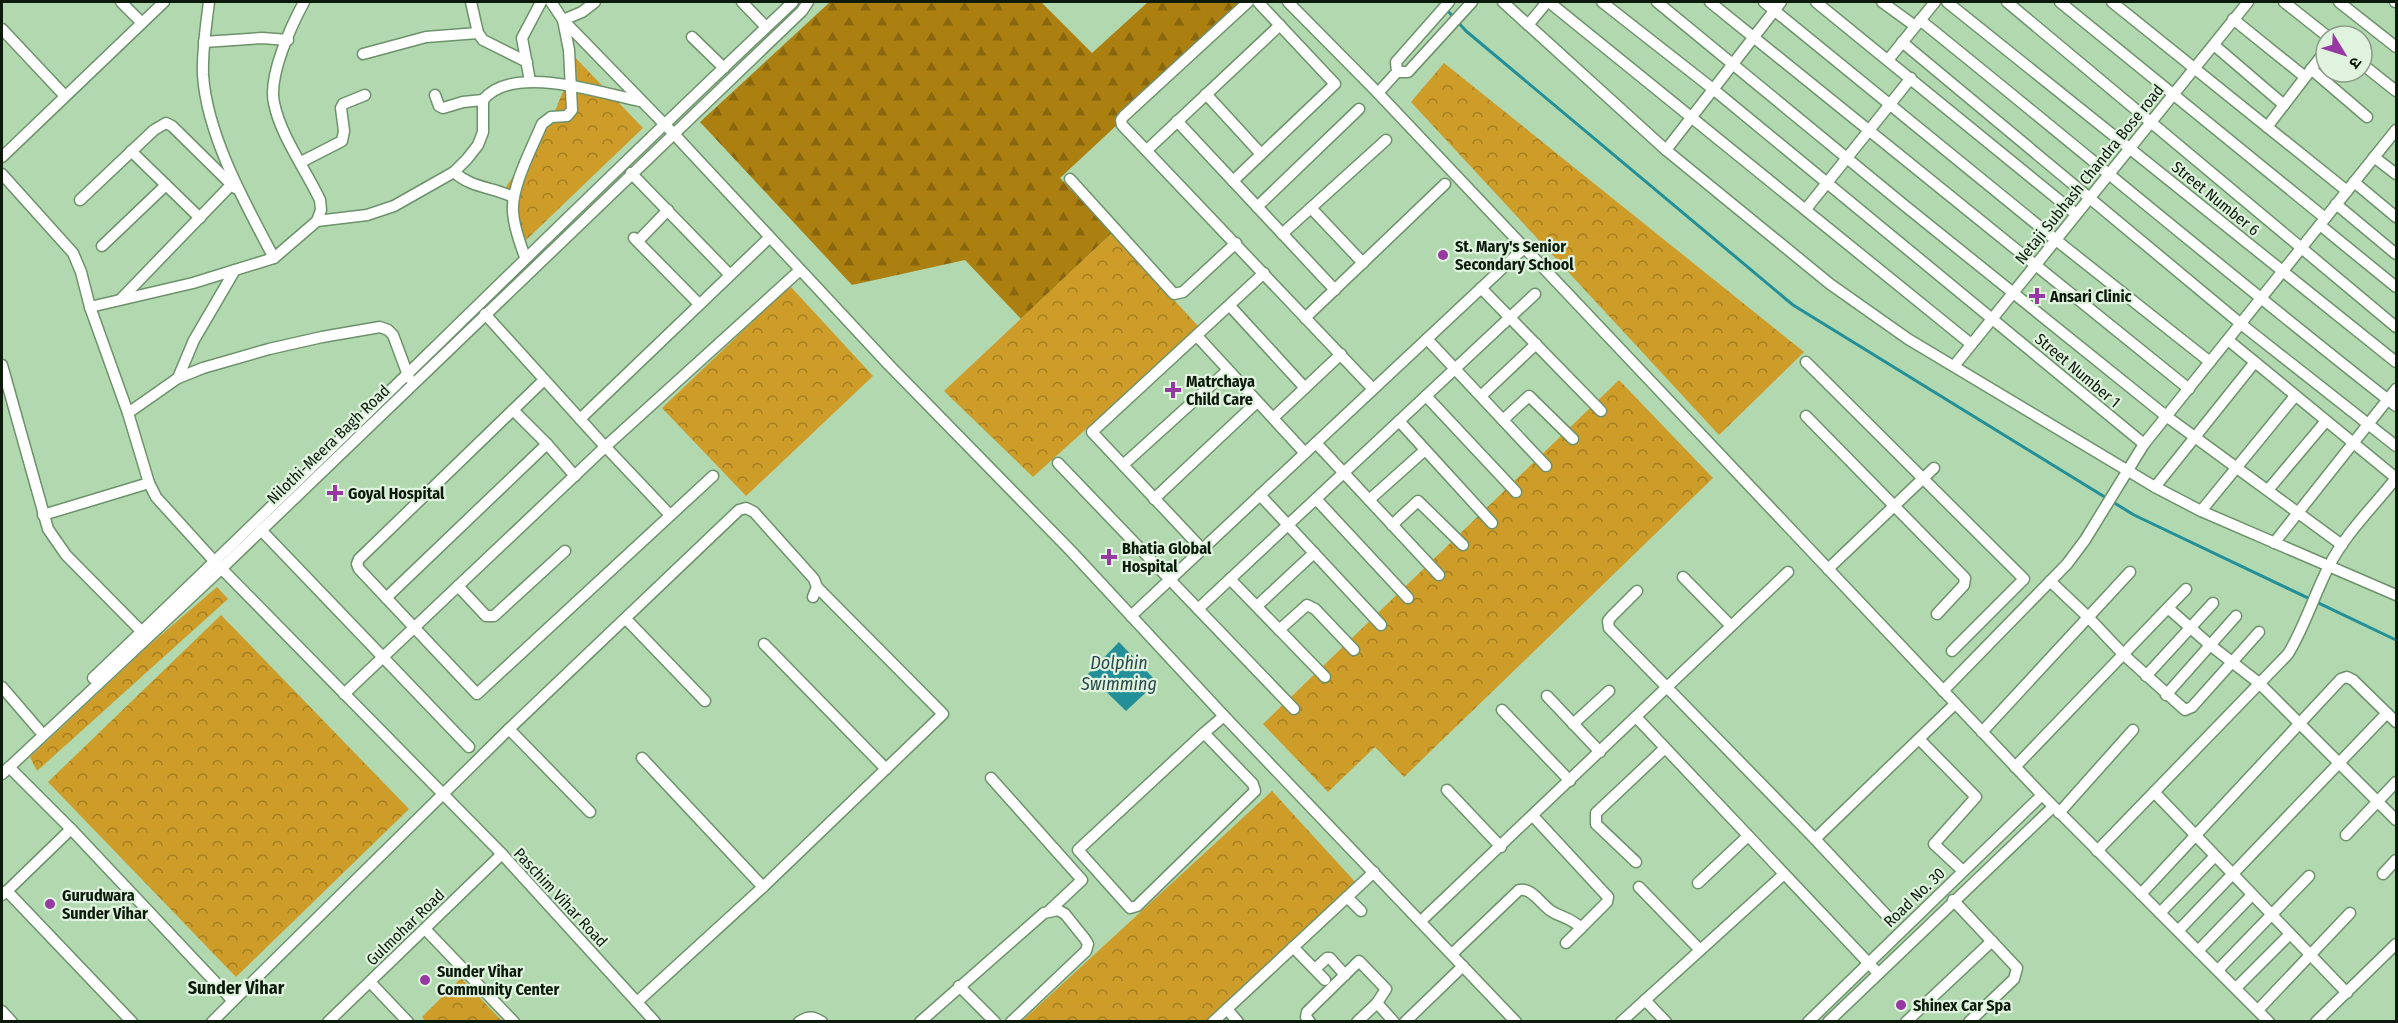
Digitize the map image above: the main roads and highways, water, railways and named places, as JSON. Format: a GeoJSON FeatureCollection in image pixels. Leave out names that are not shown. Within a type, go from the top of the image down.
{"type":"FeatureCollection","features":[{"type":"Feature","properties":{"kind":"water","name":"Dolphin Swimming"},"geometry":{"type":"Polygon","coordinates":[[[1119,642],[1157,682],[1126,711],[1088,674],[1119,642]]]}},
{"type":"Feature","properties":{"kind":"waterway"},"geometry":{"type":"LineString","coordinates":[[1447,10],[1466,31],[1793,305],[2134,515],[2396,640]]}},
{"type":"Feature","properties":{"kind":"place","name":"St. Mary's Senior Secondary School"},"geometry":{"type":"Point","coordinates":[1443,255]}},
{"type":"Feature","properties":{"kind":"place","name":"Ansari Clinic"},"geometry":{"type":"Point","coordinates":[2037,296]}},
{"type":"Feature","properties":{"kind":"place","name":"Matrchaya Child Care"},"geometry":{"type":"Point","coordinates":[1173,390]}},
{"type":"Feature","properties":{"kind":"place","name":"Goyal Hospital"},"geometry":{"type":"Point","coordinates":[335,493]}},
{"type":"Feature","properties":{"kind":"place","name":"Bhatia Global Hospital"},"geometry":{"type":"Point","coordinates":[1109,557]}},
{"type":"Feature","properties":{"kind":"place","name":"Gurudwara Sunder Vihar"},"geometry":{"type":"Point","coordinates":[50,904]}},
{"type":"Feature","properties":{"kind":"place","name":"Sunder Vihar Community Center"},"geometry":{"type":"Point","coordinates":[425,980]}},
{"type":"Feature","properties":{"kind":"place","name":"Shinex Car Spa"},"geometry":{"type":"Point","coordinates":[1901,1005]}},
{"type":"Feature","properties":{"kind":"district","name":"Sunder Vihar"},"geometry":{"type":"Point","coordinates":[236,988]}}]}
